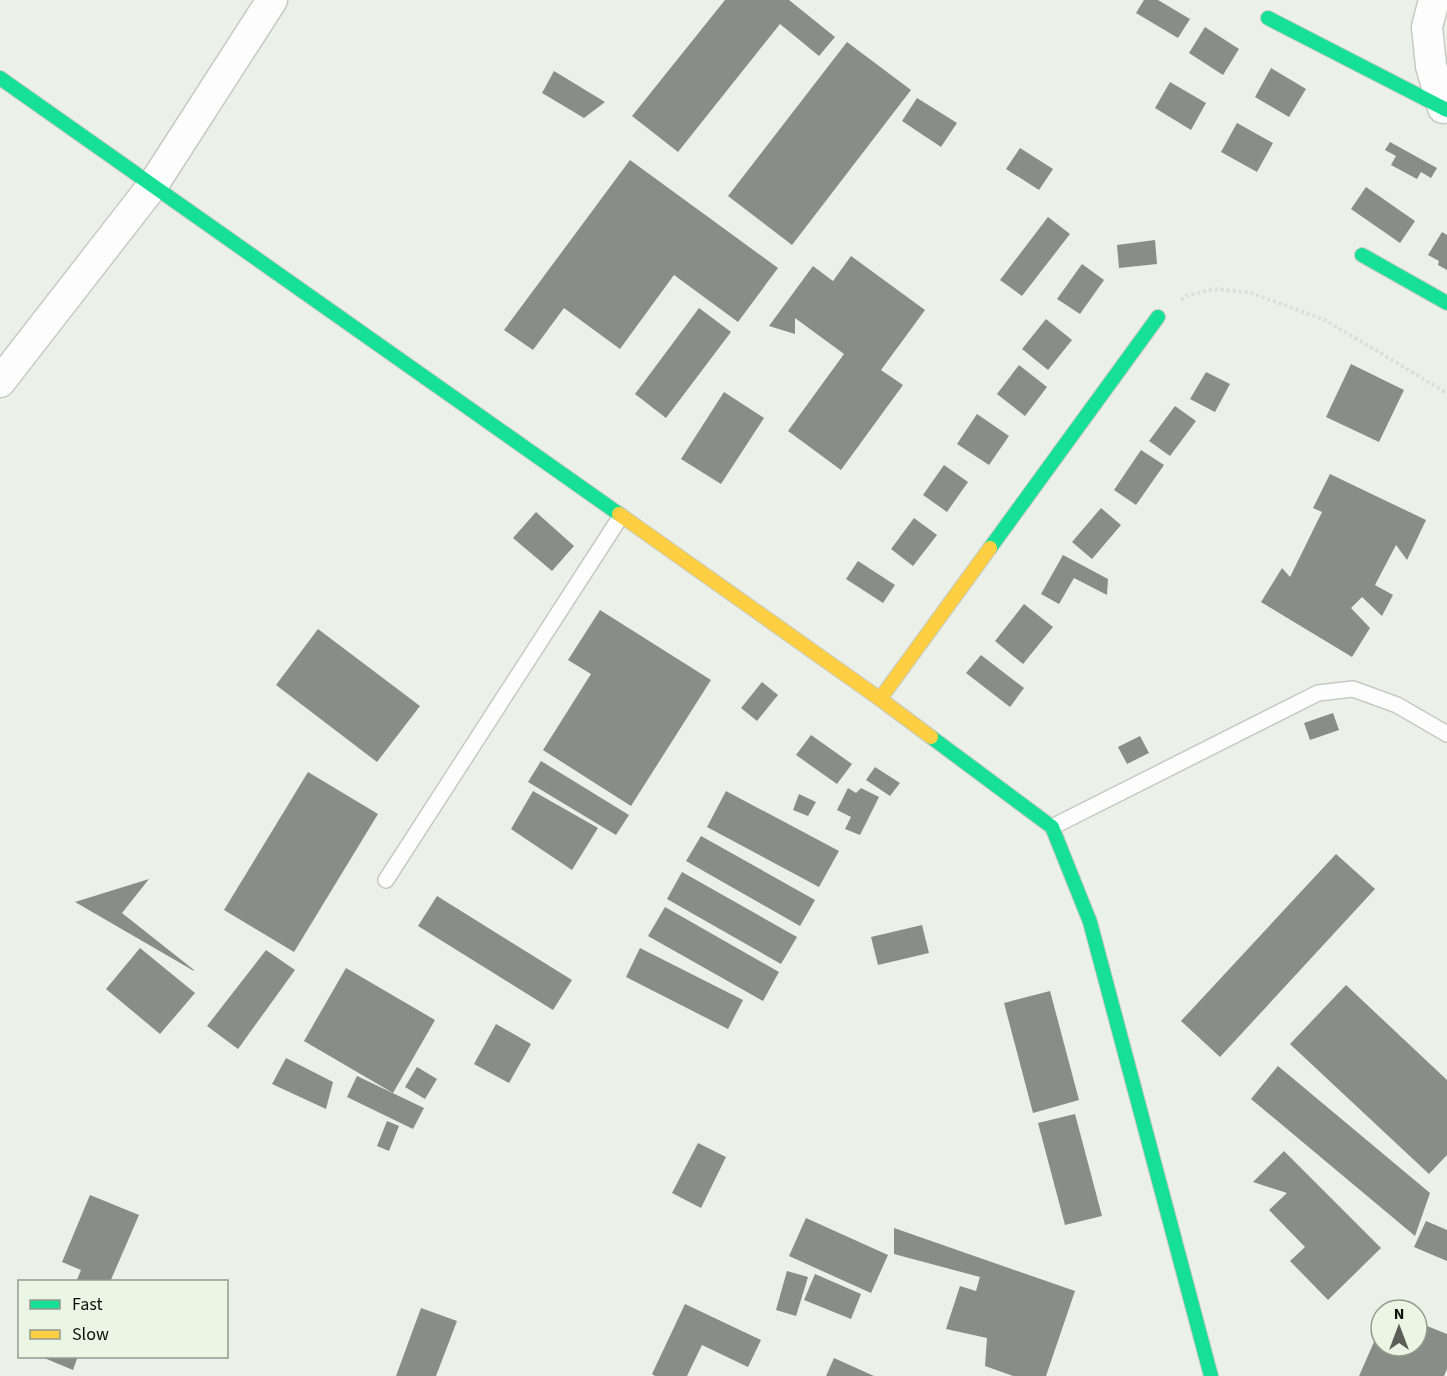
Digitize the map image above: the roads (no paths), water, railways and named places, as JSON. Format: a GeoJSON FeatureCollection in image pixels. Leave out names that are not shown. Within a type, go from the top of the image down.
{"type":"FeatureCollection","features":[{"type":"Feature","properties":{"kind":"street"},"geometry":{"type":"LineString","coordinates":[[0,382],[153,185],[272,0]]}},
{"type":"Feature","properties":{"kind":"street"},"geometry":{"type":"LineString","coordinates":[[1434,0],[1427,27],[1431,66],[1445,109]]}},
{"type":"Feature","properties":{"kind":"street"},"geometry":{"type":"LineString","coordinates":[[1268,18],[1445,109]]}},
{"type":"Feature","properties":{"kind":"street"},"geometry":{"type":"LineString","coordinates":[[0,78],[880,699],[1052,827],[1090,922],[1211,1376]]}},
{"type":"Feature","properties":{"kind":"street"},"geometry":{"type":"LineString","coordinates":[[1362,255],[1447,303]]}},
{"type":"Feature","properties":{"kind":"street"},"geometry":{"type":"LineString","coordinates":[[880,699],[1158,317]]}},
{"type":"Feature","properties":{"kind":"lane"},"geometry":{"type":"LineString","coordinates":[[386,880],[621,516]]}},
{"type":"Feature","properties":{"kind":"lane"},"geometry":{"type":"LineString","coordinates":[[1052,827],[1318,693],[1353,689],[1397,705],[1447,734]]}}]}
